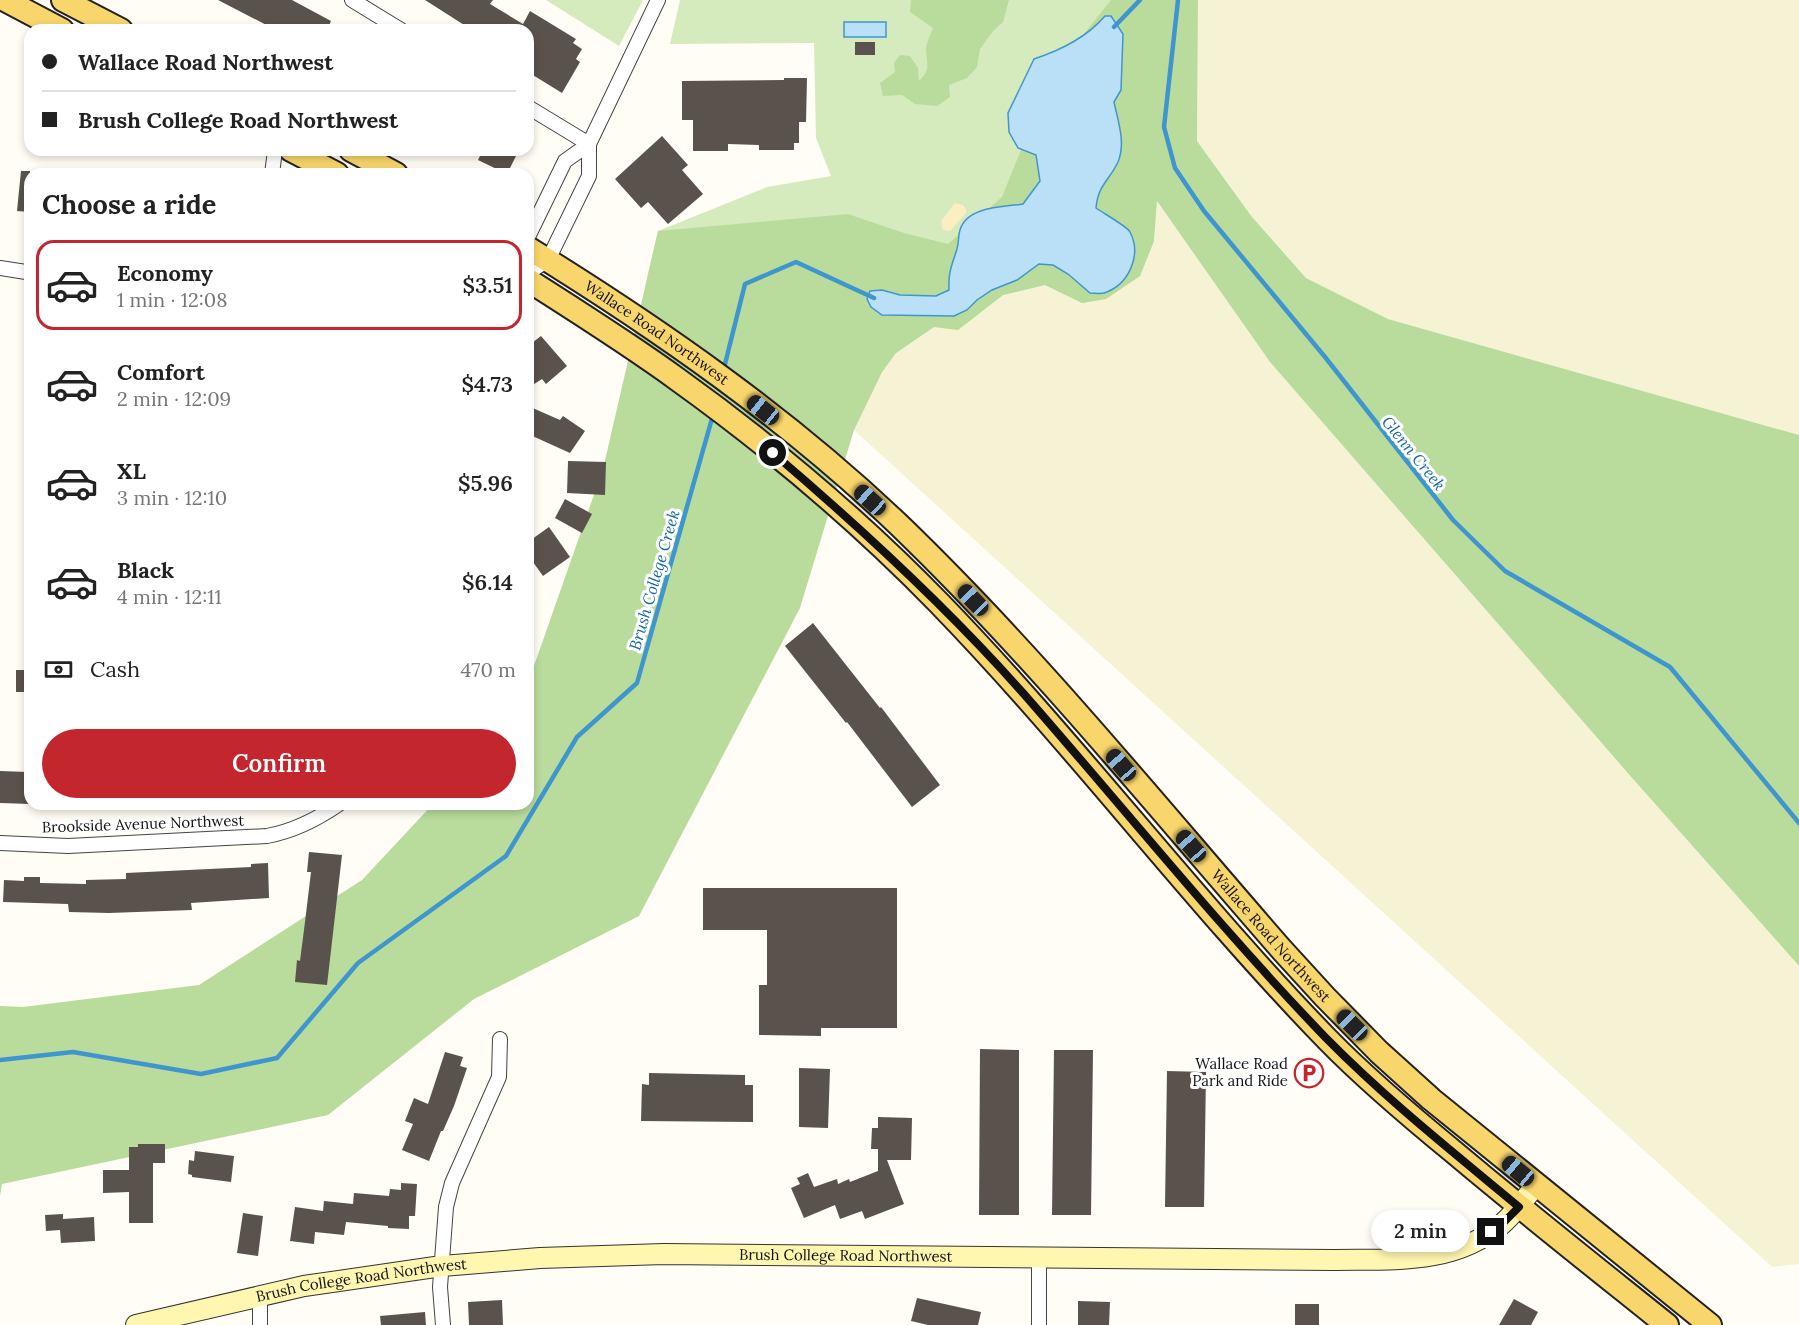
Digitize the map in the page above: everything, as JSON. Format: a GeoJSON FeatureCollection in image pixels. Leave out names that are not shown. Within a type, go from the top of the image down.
{"type":"FeatureCollection","features":[{"type":"Feature","properties":{"kind":"main road"},"geometry":{"type":"LineString","coordinates":[[5,0],[51,24]]}},
{"type":"Feature","properties":{"kind":"main road"},"geometry":{"type":"LineString","coordinates":[[63,0],[109,24]]}},
{"type":"Feature","properties":{"kind":"main road"},"geometry":{"type":"LineString","coordinates":[[302,156],[326,168]]}},
{"type":"Feature","properties":{"kind":"main road"},"geometry":{"type":"LineString","coordinates":[[362,156],[385,168]]}},
{"type":"Feature","properties":{"kind":"main road","name":"Wallace Road Northwest"},"geometry":{"type":"LineString","coordinates":[[534,252],[643,322],[746,396],[843,475],[898,524],[1019,648],[1325,998],[1379,1052],[1431,1099],[1710,1325]]}},
{"type":"Feature","properties":{"kind":"main road","name":"Wallace Road Northwest"},"geometry":{"type":"LineString","coordinates":[[534,284],[680,381],[773,453],[861,529],[938,603],[1021,692],[1248,954],[1328,1039],[1388,1097],[1519,1207],[1667,1325]]}},
{"type":"Feature","properties":{"kind":"street"},"geometry":{"type":"LineString","coordinates":[[352,0],[391,24]]}},
{"type":"Feature","properties":{"kind":"street"},"geometry":{"type":"LineString","coordinates":[[534,269],[548,260],[589,176],[589,144],[658,0]]}},
{"type":"Feature","properties":{"kind":"street"},"geometry":{"type":"LineString","coordinates":[[534,111],[589,144]]}},
{"type":"Feature","properties":{"kind":"street"},"geometry":{"type":"LineString","coordinates":[[534,225],[565,161],[589,144]]}},
{"type":"Feature","properties":{"kind":"street"},"geometry":{"type":"LineString","coordinates":[[0,268],[24,272]]}},
{"type":"Feature","properties":{"kind":"street","name":"Brookside Avenue Northwest"},"geometry":{"type":"LineString","coordinates":[[0,843],[68,846],[267,836],[286,832],[318,819],[331,810]]}},
{"type":"Feature","properties":{"kind":"street"},"geometry":{"type":"LineString","coordinates":[[443,1325],[440,1287],[446,1207],[452,1183],[499,1077],[500,1038]]}},
{"type":"Feature","properties":{"kind":"street","name":"Brush College Road Northwest"},"geometry":{"type":"LineString","coordinates":[[136,1325],[304,1286],[442,1266],[540,1258],[653,1254],[1334,1260],[1424,1258],[1444,1254],[1481,1238],[1503,1223],[1536,1185]]}},
{"type":"Feature","properties":{"kind":"street"},"geometry":{"type":"LineString","coordinates":[[1039,1257],[1039,1325]]}},
{"type":"Feature","properties":{"kind":"street"},"geometry":{"type":"LineString","coordinates":[[260,1296],[260,1325]]}},
{"type":"Feature","properties":{"kind":"shaded area"},"geometry":{"type":"Polygon","coordinates":[[[1198,0],[1799,0],[1799,435],[1388,319],[1306,278],[1252,217],[1197,141],[1198,0]]]}},
{"type":"Feature","properties":{"kind":"shaded area"},"geometry":{"type":"Polygon","coordinates":[[[1157,200],[1270,362],[1799,966],[1799,1264],[1772,1267],[854,430],[882,372],[896,353],[934,327],[958,329],[1003,295],[1045,285],[1082,303],[1154,241],[1157,200]]]}},
{"type":"Feature","properties":{"kind":"green space"},"geometry":{"type":"Polygon","coordinates":[[[546,0],[643,0],[619,46],[546,0]]]}},
{"type":"Feature","properties":{"kind":"green space"},"geometry":{"type":"Polygon","coordinates":[[[680,0],[1140,0],[1154,241],[1140,276],[1106,299],[1082,303],[1045,285],[1003,295],[958,330],[934,327],[896,353],[882,372],[854,430],[647,278],[658,231],[767,187],[831,176],[816,138],[814,43],[670,44],[680,0]]]}},
{"type":"Feature","properties":{"kind":"green space"},"geometry":{"type":"Polygon","coordinates":[[[911,0],[1009,0],[1003,22],[980,49],[977,67],[967,78],[949,85],[950,97],[937,106],[915,104],[902,95],[883,96],[880,83],[895,72],[894,63],[900,55],[910,56],[918,68],[919,81],[926,73],[926,48],[933,28],[910,12],[911,0]]]}},
{"type":"Feature","properties":{"kind":"green space"},"geometry":{"type":"Polygon","coordinates":[[[1111,0],[1198,0],[1197,141],[1252,217],[1306,278],[1388,319],[1799,435],[1799,966],[1270,362],[1157,201],[1154,241],[1140,276],[1106,299],[1082,303],[1045,285],[1003,295],[958,330],[934,327],[896,353],[882,372],[854,430],[800,608],[639,916],[474,999],[328,1115],[2,1184],[0,1196],[0,1006],[23,1007],[199,985],[362,880],[427,810],[534,810],[534,666],[603,469],[658,231],[848,214],[904,233],[948,244],[1002,197],[1051,75],[1111,0]]]}},
{"type":"Feature","properties":{"kind":"sand"},"geometry":{"type":"Polygon","coordinates":[[[955,203],[963,205],[966,213],[950,231],[943,230],[941,221],[955,203]]]}},
{"type":"Feature","properties":{"kind":"water"},"geometry":{"type":"Polygon","coordinates":[[[1105,16],[1111,16],[1123,34],[1121,90],[1114,102],[1121,147],[1118,162],[1101,188],[1096,208],[1130,232],[1135,250],[1131,268],[1126,276],[1113,289],[1102,293],[1090,293],[1068,274],[1053,265],[1039,264],[1017,280],[992,290],[967,310],[954,316],[882,315],[871,307],[867,299],[870,291],[882,290],[900,295],[936,296],[949,290],[949,278],[964,222],[970,216],[987,209],[1023,204],[1040,181],[1036,155],[1018,148],[1009,132],[1008,113],[1034,59],[1073,42],[1090,31],[1105,16]]]}},
{"type":"Feature","properties":{"kind":"water"},"geometry":{"type":"Polygon","coordinates":[[[844,22],[886,22],[886,37],[844,37],[844,22]]]}},
{"type":"Feature","properties":{"kind":"building"},"geometry":{"type":"Polygon","coordinates":[[[218,0],[292,0],[331,21],[330,24],[264,24],[218,0]]]}},
{"type":"Feature","properties":{"kind":"building"},"geometry":{"type":"Polygon","coordinates":[[[425,0],[493,0],[490,4],[523,24],[463,24],[425,0]]]}},
{"type":"Feature","properties":{"kind":"building"},"geometry":{"type":"Polygon","coordinates":[[[530,11],[576,39],[573,43],[582,49],[576,59],[580,62],[562,93],[534,76],[534,24],[523,24],[530,11]]]}},
{"type":"Feature","properties":{"kind":"building"},"geometry":{"type":"Polygon","coordinates":[[[855,42],[875,42],[875,55],[855,55],[855,42]]]}},
{"type":"Feature","properties":{"kind":"building"},"geometry":{"type":"Polygon","coordinates":[[[784,78],[807,78],[806,122],[799,122],[799,143],[794,143],[794,150],[759,150],[759,145],[728,144],[728,151],[693,151],[693,120],[682,120],[682,81],[784,80],[784,78]]]}},
{"type":"Feature","properties":{"kind":"building"},"geometry":{"type":"Polygon","coordinates":[[[662,136],[688,165],[682,170],[703,194],[668,224],[648,202],[641,208],[615,179],[662,136]]]}},
{"type":"Feature","properties":{"kind":"building"},"geometry":{"type":"Polygon","coordinates":[[[480,156],[516,156],[510,168],[495,168],[478,160],[480,156]]]}},
{"type":"Feature","properties":{"kind":"building"},"geometry":{"type":"Polygon","coordinates":[[[21,171],[24,171],[24,212],[17,211],[21,171]]]}},
{"type":"Feature","properties":{"kind":"building"},"geometry":{"type":"Polygon","coordinates":[[[541,336],[567,366],[546,384],[542,379],[534,384],[534,341],[541,336]]]}},
{"type":"Feature","properties":{"kind":"building"},"geometry":{"type":"Polygon","coordinates":[[[534,409],[560,420],[563,416],[585,431],[570,453],[534,437],[534,409]]]}},
{"type":"Feature","properties":{"kind":"building"},"geometry":{"type":"Polygon","coordinates":[[[568,461],[606,462],[605,495],[567,493],[568,461]]]}},
{"type":"Feature","properties":{"kind":"building"},"geometry":{"type":"Polygon","coordinates":[[[565,499],[592,514],[582,533],[555,518],[565,499]]]}},
{"type":"Feature","properties":{"kind":"building"},"geometry":{"type":"Polygon","coordinates":[[[549,527],[570,557],[543,576],[534,563],[534,538],[549,527]]]}},
{"type":"Feature","properties":{"kind":"building"},"geometry":{"type":"Polygon","coordinates":[[[813,623],[940,785],[912,807],[785,646],[813,623]]]}},
{"type":"Feature","properties":{"kind":"building"},"geometry":{"type":"Polygon","coordinates":[[[16,670],[24,670],[24,692],[16,692],[16,670]]]}},
{"type":"Feature","properties":{"kind":"building"},"geometry":{"type":"Polygon","coordinates":[[[0,771],[24,772],[24,804],[0,803],[0,771]]]}},
{"type":"Feature","properties":{"kind":"building"},"geometry":{"type":"Polygon","coordinates":[[[309,852],[342,855],[327,985],[295,982],[297,960],[300,961],[311,872],[307,872],[309,852]]]}},
{"type":"Feature","properties":{"kind":"building"},"geometry":{"type":"Polygon","coordinates":[[[268,863],[269,898],[191,903],[192,910],[69,912],[68,904],[3,902],[4,880],[24,881],[24,877],[40,877],[40,883],[86,884],[86,880],[126,879],[126,873],[251,867],[251,864],[268,863]]]}},
{"type":"Feature","properties":{"kind":"building"},"geometry":{"type":"Polygon","coordinates":[[[703,888],[897,888],[897,1028],[821,1028],[821,1036],[759,1035],[759,985],[767,985],[767,930],[703,930],[703,888]]]}},
{"type":"Feature","properties":{"kind":"building"},"geometry":{"type":"Polygon","coordinates":[[[980,1049],[1019,1050],[1019,1215],[979,1215],[980,1049]]]}},
{"type":"Feature","properties":{"kind":"building"},"geometry":{"type":"Polygon","coordinates":[[[1054,1050],[1093,1050],[1091,1215],[1052,1215],[1054,1050]]]}},
{"type":"Feature","properties":{"kind":"building"},"geometry":{"type":"Polygon","coordinates":[[[445,1052],[463,1057],[460,1066],[467,1068],[454,1106],[429,1161],[402,1150],[413,1124],[405,1121],[414,1098],[428,1104],[445,1052]]]}},
{"type":"Feature","properties":{"kind":"building"},"geometry":{"type":"Polygon","coordinates":[[[799,1068],[830,1069],[828,1128],[799,1127],[799,1068]]]}},
{"type":"Feature","properties":{"kind":"building"},"geometry":{"type":"Polygon","coordinates":[[[1167,1071],[1206,1072],[1204,1207],[1165,1207],[1167,1071]]]}},
{"type":"Feature","properties":{"kind":"building"},"geometry":{"type":"Polygon","coordinates":[[[649,1073],[745,1075],[745,1085],[753,1085],[753,1122],[641,1121],[642,1084],[649,1085],[649,1073]]]}},
{"type":"Feature","properties":{"kind":"building"},"geometry":{"type":"Polygon","coordinates":[[[878,1117],[912,1118],[911,1160],[887,1160],[904,1204],[865,1219],[862,1211],[840,1219],[835,1205],[804,1218],[791,1188],[800,1184],[797,1178],[808,1173],[814,1187],[837,1179],[838,1184],[849,1179],[850,1182],[878,1171],[878,1149],[871,1149],[872,1128],[878,1128],[878,1117]]]}},
{"type":"Feature","properties":{"kind":"building"},"geometry":{"type":"Polygon","coordinates":[[[138,1144],[165,1144],[165,1163],[153,1163],[153,1223],[129,1223],[129,1192],[103,1193],[103,1170],[129,1170],[129,1147],[138,1147],[138,1144]]]}},
{"type":"Feature","properties":{"kind":"building"},"geometry":{"type":"Polygon","coordinates":[[[195,1151],[234,1156],[231,1182],[192,1177],[188,1174],[189,1160],[194,1161],[195,1151]]]}},
{"type":"Feature","properties":{"kind":"building"},"geometry":{"type":"Polygon","coordinates":[[[401,1183],[417,1184],[415,1216],[409,1216],[409,1229],[346,1222],[344,1235],[315,1232],[314,1244],[290,1241],[295,1207],[323,1211],[324,1201],[353,1204],[354,1193],[389,1196],[390,1189],[401,1190],[401,1183]]]}},
{"type":"Feature","properties":{"kind":"building"},"geometry":{"type":"Polygon","coordinates":[[[243,1213],[263,1216],[258,1256],[237,1253],[243,1213]]]}},
{"type":"Feature","properties":{"kind":"building"},"geometry":{"type":"Polygon","coordinates":[[[63,1214],[63,1219],[94,1217],[95,1241],[61,1243],[60,1230],[46,1231],[45,1215],[63,1214]]]}},
{"type":"Feature","properties":{"kind":"building"},"geometry":{"type":"Polygon","coordinates":[[[917,1298],[981,1312],[978,1325],[928,1325],[911,1321],[917,1298]]]}},
{"type":"Feature","properties":{"kind":"building"},"geometry":{"type":"Polygon","coordinates":[[[1514,1299],[1538,1312],[1531,1325],[1499,1325],[1514,1299]]]}},
{"type":"Feature","properties":{"kind":"building"},"geometry":{"type":"Polygon","coordinates":[[[502,1300],[503,1325],[469,1325],[468,1302],[502,1300]]]}},
{"type":"Feature","properties":{"kind":"building"},"geometry":{"type":"Polygon","coordinates":[[[1078,1301],[1110,1302],[1109,1325],[1078,1325],[1078,1301]]]}},
{"type":"Feature","properties":{"kind":"building"},"geometry":{"type":"Polygon","coordinates":[[[1295,1304],[1319,1304],[1319,1325],[1295,1325],[1295,1304]]]}},
{"type":"Feature","properties":{"kind":"building"},"geometry":{"type":"Polygon","coordinates":[[[425,1312],[426,1325],[381,1325],[380,1316],[425,1312]]]}},
{"type":"Feature","properties":{"kind":"waterway","name":"Brush College Creek"},"geometry":{"type":"LineString","coordinates":[[1114,27],[1140,0]]}},
{"type":"Feature","properties":{"kind":"waterway","name":"Glenn Creek"},"geometry":{"type":"LineString","coordinates":[[1178,0],[1164,127],[1175,168],[1204,211],[1325,357],[1453,520],[1505,571],[1670,667],[1799,823]]}},
{"type":"Feature","properties":{"kind":"waterway","name":"Brush College Creek"},"geometry":{"type":"LineString","coordinates":[[723,372],[745,284],[796,262],[874,298]]}},
{"type":"Feature","properties":{"kind":"waterway","name":"Brush College Creek"},"geometry":{"type":"LineString","coordinates":[[534,809],[577,737],[637,683],[713,415]]}},
{"type":"Feature","properties":{"kind":"waterway","name":"Brush College Creek"},"geometry":{"type":"LineString","coordinates":[[0,1060],[73,1052],[201,1074],[277,1058],[358,963],[506,856],[533,810]]}},
{"type":"Feature","properties":{"kind":"place","name":"Wallace Road Park and Ride"},"geometry":{"type":"Point","coordinates":[1309,1073]}},
{"type":"Feature","properties":{"kind":"route"},"geometry":{"type":"LineString","coordinates":[[773,453],[861,529],[938,603],[1021,692],[1248,954],[1328,1039],[1388,1097],[1519,1207],[1491,1232]]}}]}
